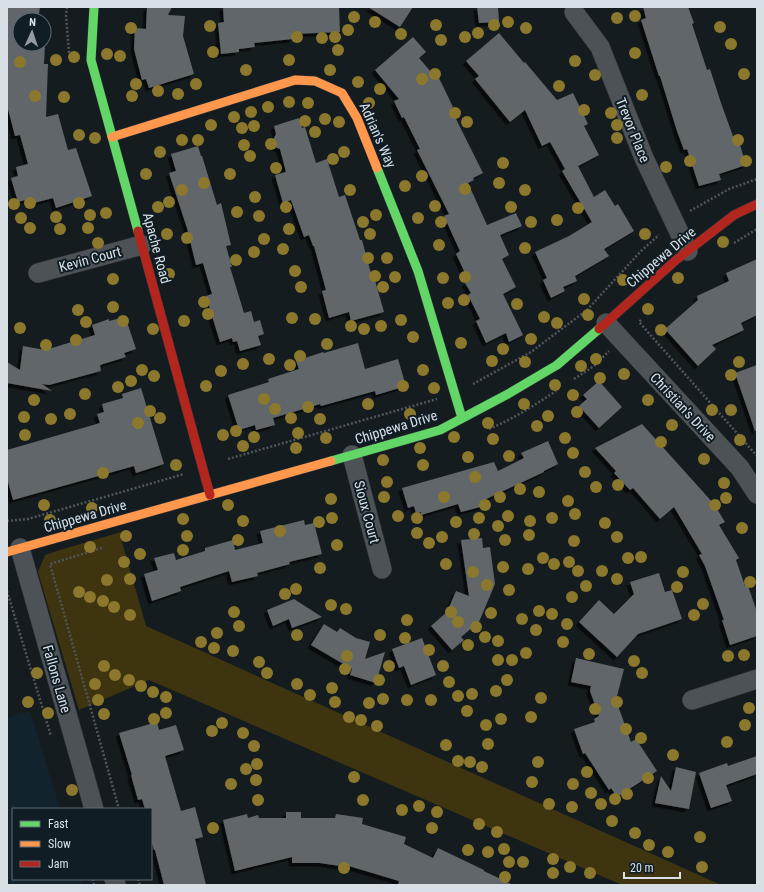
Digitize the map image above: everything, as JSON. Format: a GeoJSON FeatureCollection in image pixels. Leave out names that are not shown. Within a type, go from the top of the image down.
{"type":"FeatureCollection","features":[{"type":"Feature","properties":{"kind":"street","name":"Apache Road"},"geometry":{"type":"LineString","coordinates":[[94,7],[91,60],[210,495]]}},
{"type":"Feature","properties":{"kind":"street","name":"Trevor Place"},"geometry":{"type":"LineString","coordinates":[[574,12],[600,47],[644,158],[688,251]]}},
{"type":"Feature","properties":{"kind":"street","name":"Adrian's Way"},"geometry":{"type":"LineString","coordinates":[[112,137],[295,80],[315,81],[342,93],[358,118],[418,271],[462,418]]}},
{"type":"Feature","properties":{"kind":"street","name":"Chippewa Drive"},"geometry":{"type":"LineString","coordinates":[[13,550],[440,430],[508,394],[557,364],[606,323],[676,260],[734,215],[757,204]]}},
{"type":"Feature","properties":{"kind":"street","name":"Kevin Court"},"geometry":{"type":"LineString","coordinates":[[38,273],[142,245]]}},
{"type":"Feature","properties":{"kind":"street","name":"Christian's Drive"},"geometry":{"type":"LineString","coordinates":[[606,323],[740,468],[757,494]]}},
{"type":"Feature","properties":{"kind":"street","name":"Sioux Court"},"geometry":{"type":"LineString","coordinates":[[352,455],[382,569]]}},
{"type":"Feature","properties":{"kind":"street","name":"Fallons Lane"},"geometry":{"type":"LineString","coordinates":[[13,550],[94,808]]}},
{"type":"Feature","properties":{"kind":"street"},"geometry":{"type":"LineString","coordinates":[[692,700],[757,679]]}},
{"type":"Feature","properties":{"kind":"path"},"geometry":{"type":"LineString","coordinates":[[690,211],[729,189],[757,180]]}},
{"type":"Feature","properties":{"kind":"path"},"geometry":{"type":"LineString","coordinates":[[728,247],[757,229]]}},
{"type":"Feature","properties":{"kind":"path"},"geometry":{"type":"LineString","coordinates":[[471,385],[531,352],[587,310],[641,251],[663,231]]}},
{"type":"Feature","properties":{"kind":"path"},"geometry":{"type":"LineString","coordinates":[[644,317],[639,322],[757,456]]}},
{"type":"Feature","properties":{"kind":"path"},"geometry":{"type":"LineString","coordinates":[[228,459],[440,398]]}},
{"type":"Feature","properties":{"kind":"path"},"geometry":{"type":"LineString","coordinates":[[7,520],[28,519],[190,473]]}},
{"type":"Feature","properties":{"kind":"path"},"geometry":{"type":"LineString","coordinates":[[108,546],[50,564],[119,808]]}},
{"type":"Feature","properties":{"kind":"path"},"geometry":{"type":"LineString","coordinates":[[7,591],[51,736]]}},
{"type":"Feature","properties":{"kind":"shaded area"},"geometry":{"type":"Polygon","coordinates":[[[121,532],[122,542],[146,626],[721,885],[622,885],[149,680],[79,710],[38,572],[45,555],[121,532]]]}},
{"type":"Feature","properties":{"kind":"shaded area"},"geometry":{"type":"Polygon","coordinates":[[[30,711],[60,808],[12,808],[12,880],[81,880],[83,885],[7,885],[7,718],[30,711]]]}},
{"type":"Feature","properties":{"kind":"building"},"geometry":{"type":"Polygon","coordinates":[[[7,7],[40,7],[39,12],[12,12],[12,52],[45,52],[44,64],[48,64],[46,117],[58,114],[68,150],[76,148],[92,196],[56,208],[53,198],[34,203],[33,198],[18,202],[11,178],[18,176],[16,167],[28,164],[20,135],[15,136],[7,105],[7,7]]]}},
{"type":"Feature","properties":{"kind":"building"},"geometry":{"type":"Polygon","coordinates":[[[147,7],[172,7],[168,15],[185,16],[183,36],[194,74],[149,88],[146,79],[142,80],[134,49],[135,28],[146,29],[147,7]]]}},
{"type":"Feature","properties":{"kind":"building"},"geometry":{"type":"Polygon","coordinates":[[[223,7],[339,7],[340,32],[293,34],[293,39],[254,43],[255,47],[239,49],[239,52],[221,54],[218,23],[224,22],[223,7]]]}},
{"type":"Feature","properties":{"kind":"building"},"geometry":{"type":"Polygon","coordinates":[[[368,7],[413,7],[400,27],[368,7]]]}},
{"type":"Feature","properties":{"kind":"building"},"geometry":{"type":"Polygon","coordinates":[[[477,7],[498,7],[499,22],[479,23],[477,7]]]}},
{"type":"Feature","properties":{"kind":"building"},"geometry":{"type":"Polygon","coordinates":[[[643,7],[688,7],[707,70],[710,69],[734,139],[738,138],[746,165],[719,174],[721,180],[699,186],[687,149],[684,150],[677,131],[641,20],[646,18],[643,7]]]}},
{"type":"Feature","properties":{"kind":"building"},"geometry":{"type":"Polygon","coordinates":[[[499,33],[557,100],[573,93],[588,124],[584,126],[599,155],[578,166],[594,197],[605,190],[615,206],[618,204],[634,231],[604,249],[609,256],[575,276],[577,281],[563,287],[565,291],[551,298],[543,280],[547,278],[535,252],[569,236],[592,222],[562,171],[565,169],[550,142],[542,146],[525,110],[510,122],[475,79],[479,76],[466,61],[499,33]]]}},
{"type":"Feature","properties":{"kind":"building"},"geometry":{"type":"Polygon","coordinates":[[[413,37],[426,52],[419,58],[437,79],[439,78],[453,107],[451,109],[483,173],[473,178],[474,180],[468,183],[487,225],[516,213],[522,226],[500,235],[509,255],[502,259],[516,287],[503,294],[523,335],[509,342],[506,333],[486,343],[476,321],[480,319],[468,295],[471,293],[465,283],[469,281],[456,254],[460,251],[444,216],[449,214],[417,150],[420,149],[394,101],[399,99],[375,70],[413,37]]]}},
{"type":"Feature","properties":{"kind":"building"},"geometry":{"type":"Polygon","coordinates":[[[299,118],[302,128],[305,127],[316,163],[327,159],[339,197],[345,195],[360,240],[362,240],[372,277],[374,277],[384,312],[351,321],[349,312],[329,318],[322,291],[326,290],[314,246],[309,235],[304,237],[291,200],[283,203],[275,175],[286,172],[280,149],[275,147],[273,140],[276,134],[274,126],[299,118]]]}},
{"type":"Feature","properties":{"kind":"building"},"geometry":{"type":"Polygon","coordinates":[[[198,146],[217,205],[221,203],[231,245],[226,246],[232,267],[230,267],[244,313],[251,311],[254,322],[260,320],[264,334],[258,336],[261,345],[240,351],[237,341],[233,342],[232,338],[220,342],[206,296],[212,294],[203,263],[196,265],[187,228],[169,173],[176,171],[171,154],[198,146]]]}},
{"type":"Feature","properties":{"kind":"building"},"geometry":{"type":"Polygon","coordinates":[[[757,259],[757,315],[741,323],[744,330],[712,345],[716,349],[698,366],[665,329],[698,300],[697,296],[729,281],[726,273],[757,259]]]}},
{"type":"Feature","properties":{"kind":"building"},"geometry":{"type":"Polygon","coordinates":[[[109,319],[109,321],[117,319],[119,325],[127,322],[136,349],[124,353],[126,357],[100,365],[101,371],[49,385],[42,384],[52,391],[7,383],[7,362],[20,370],[23,346],[45,350],[95,335],[92,325],[109,319]]]}},
{"type":"Feature","properties":{"kind":"building"},"geometry":{"type":"Polygon","coordinates":[[[358,343],[365,369],[398,359],[406,386],[376,395],[375,391],[321,406],[320,404],[273,418],[275,425],[256,430],[255,425],[239,430],[228,395],[269,382],[268,379],[299,369],[296,361],[358,343]]]}},
{"type":"Feature","properties":{"kind":"building"},"geometry":{"type":"Polygon","coordinates":[[[757,365],[757,430],[755,431],[735,373],[757,365]]]}},
{"type":"Feature","properties":{"kind":"building"},"geometry":{"type":"Polygon","coordinates":[[[599,381],[622,407],[599,428],[579,406],[587,399],[583,395],[599,381]]]}},
{"type":"Feature","properties":{"kind":"building"},"geometry":{"type":"Polygon","coordinates":[[[141,388],[164,464],[136,473],[134,466],[13,500],[7,478],[7,450],[100,423],[97,414],[104,412],[102,404],[123,398],[122,394],[141,388]]]}},
{"type":"Feature","properties":{"kind":"building"},"geometry":{"type":"Polygon","coordinates":[[[642,424],[714,504],[725,522],[719,525],[739,558],[736,560],[745,586],[748,586],[757,612],[757,636],[730,645],[722,620],[724,620],[705,566],[699,555],[702,554],[674,507],[660,519],[633,488],[630,490],[614,473],[616,471],[595,448],[642,424]]]}},
{"type":"Feature","properties":{"kind":"building"},"geometry":{"type":"Polygon","coordinates":[[[548,441],[558,464],[482,501],[484,506],[461,512],[458,504],[421,515],[421,512],[416,513],[414,506],[408,508],[402,488],[494,462],[498,471],[524,458],[521,453],[548,441]]]}},
{"type":"Feature","properties":{"kind":"building"},"geometry":{"type":"Polygon","coordinates":[[[304,520],[305,525],[314,523],[322,554],[289,562],[290,564],[257,573],[258,576],[232,582],[229,571],[180,587],[181,591],[152,601],[144,574],[158,570],[154,558],[174,553],[176,560],[205,551],[205,548],[233,540],[235,550],[263,543],[260,531],[304,520]]]}},
{"type":"Feature","properties":{"kind":"building"},"geometry":{"type":"Polygon","coordinates":[[[482,538],[483,548],[490,547],[495,584],[479,622],[461,637],[464,640],[452,650],[431,626],[447,612],[456,591],[469,596],[461,540],[482,538]]]}},
{"type":"Feature","properties":{"kind":"building"},"geometry":{"type":"Polygon","coordinates":[[[659,573],[665,592],[672,590],[682,619],[638,634],[617,657],[579,622],[599,600],[614,614],[634,594],[630,582],[659,573]]]}},
{"type":"Feature","properties":{"kind":"building"},"geometry":{"type":"Polygon","coordinates":[[[294,599],[322,617],[292,628],[289,619],[273,626],[267,610],[294,599]]]}},
{"type":"Feature","properties":{"kind":"building"},"geometry":{"type":"Polygon","coordinates":[[[324,624],[337,632],[340,628],[356,638],[370,642],[365,659],[385,652],[376,683],[350,675],[352,669],[311,645],[324,624]]]}},
{"type":"Feature","properties":{"kind":"building"},"geometry":{"type":"Polygon","coordinates":[[[422,638],[436,675],[411,685],[404,666],[399,668],[392,649],[422,638]]]}},
{"type":"Feature","properties":{"kind":"building"},"geometry":{"type":"Polygon","coordinates":[[[576,658],[624,669],[616,700],[631,742],[636,739],[657,771],[617,797],[611,788],[609,790],[585,753],[583,754],[574,729],[595,722],[594,719],[599,716],[590,691],[591,686],[571,682],[576,658]]]}},
{"type":"Feature","properties":{"kind":"building"},"geometry":{"type":"Polygon","coordinates":[[[157,722],[159,730],[176,725],[184,750],[165,756],[181,811],[195,807],[203,837],[195,839],[206,885],[164,885],[152,843],[152,808],[145,808],[142,799],[138,800],[119,733],[157,722]]]}},
{"type":"Feature","properties":{"kind":"building"},"geometry":{"type":"Polygon","coordinates":[[[757,756],[757,774],[726,785],[732,801],[711,808],[699,773],[727,763],[728,766],[757,756]]]}},
{"type":"Feature","properties":{"kind":"building"},"geometry":{"type":"Polygon","coordinates":[[[676,767],[696,772],[689,809],[655,803],[661,776],[671,791],[676,767]]]}},
{"type":"Feature","properties":{"kind":"building"},"geometry":{"type":"Polygon","coordinates":[[[286,812],[301,812],[301,818],[335,818],[336,814],[363,818],[362,824],[406,837],[404,844],[433,858],[438,848],[513,885],[398,885],[399,881],[342,864],[340,866],[320,863],[292,863],[292,857],[235,871],[223,820],[247,814],[248,818],[258,815],[259,818],[286,818],[286,812]]]}},
{"type":"Feature","properties":{"kind":"traffic: fast"},"geometry":{"type":"LineString","coordinates":[[94,7],[91,60],[138,231]]}},
{"type":"Feature","properties":{"kind":"traffic: fast"},"geometry":{"type":"LineString","coordinates":[[377,168],[418,271],[462,418]]}},
{"type":"Feature","properties":{"kind":"traffic: fast"},"geometry":{"type":"LineString","coordinates":[[331,461],[440,430],[508,394],[557,365],[599,329]]}},
{"type":"Feature","properties":{"kind":"traffic: slow"},"geometry":{"type":"LineString","coordinates":[[112,137],[295,80],[315,81],[342,93],[357,118],[377,168]]}},
{"type":"Feature","properties":{"kind":"traffic: slow"},"geometry":{"type":"LineString","coordinates":[[7,552],[331,461]]}},
{"type":"Feature","properties":{"kind":"traffic: jam"},"geometry":{"type":"LineString","coordinates":[[599,329],[676,260],[734,215],[757,204]]}},
{"type":"Feature","properties":{"kind":"traffic: jam"},"geometry":{"type":"LineString","coordinates":[[138,231],[210,495]]}}]}
